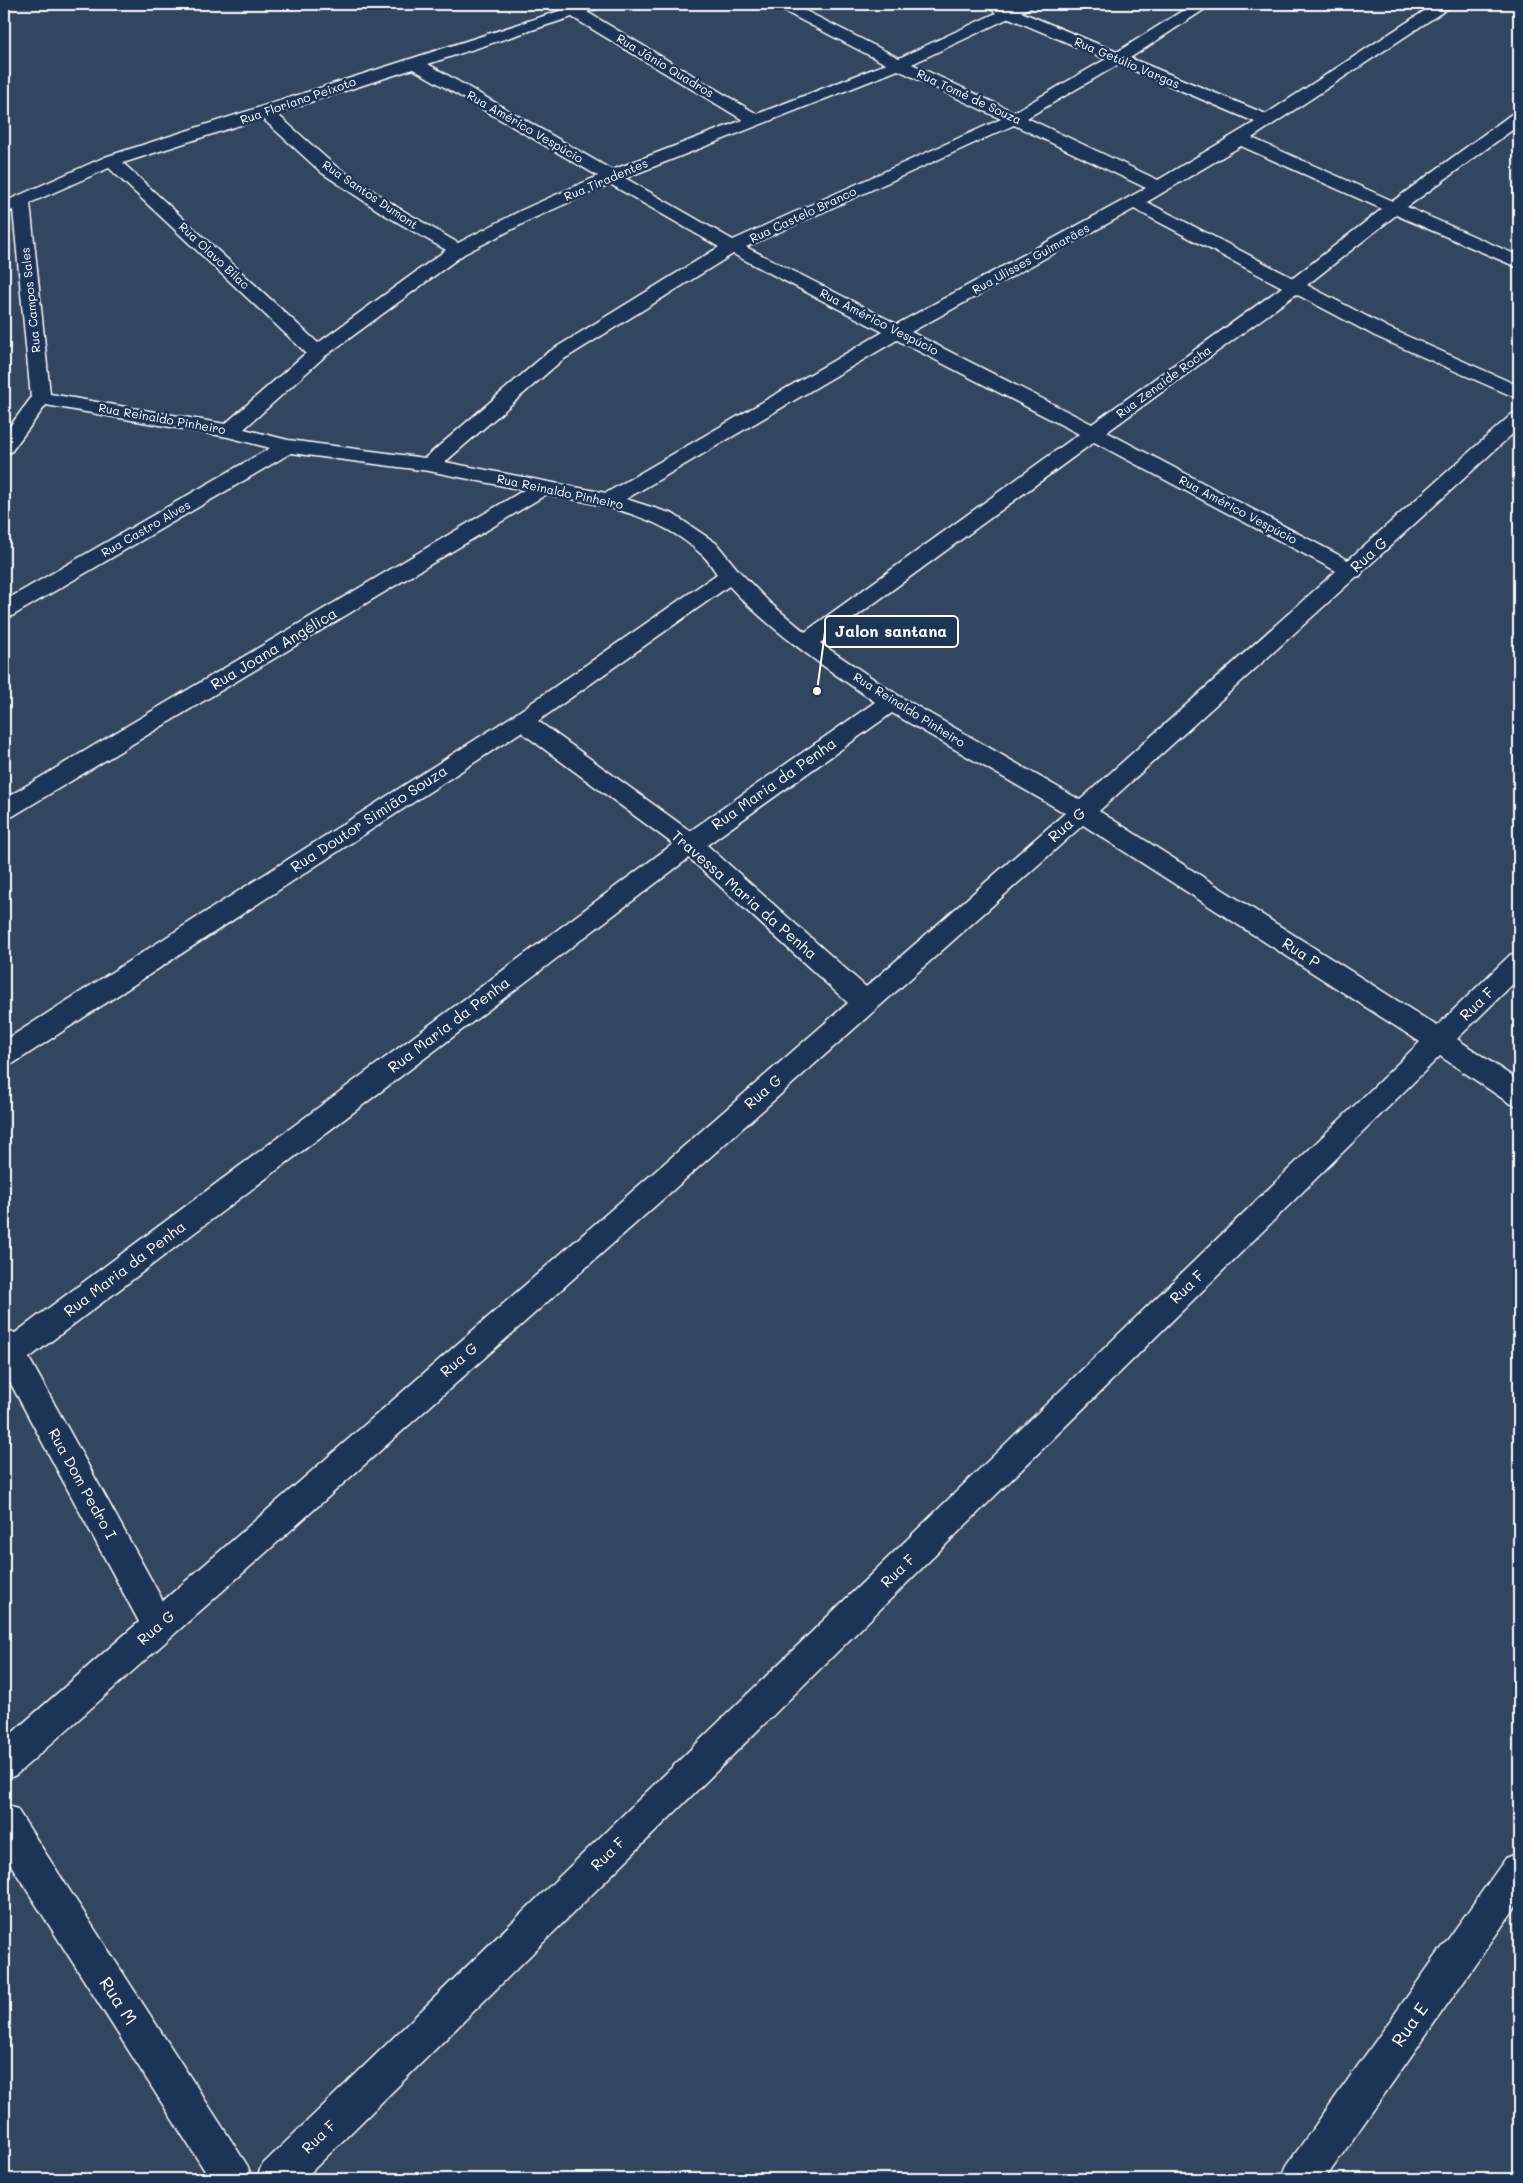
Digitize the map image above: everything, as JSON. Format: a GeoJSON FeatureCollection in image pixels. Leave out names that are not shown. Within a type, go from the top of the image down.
{"type":"FeatureCollection","features":[{"type":"Feature","properties":{"kind":"street","name":"Rua Floriano Peixoto"},"geometry":{"type":"LineString","coordinates":[[12,205],[111,160],[596,4]]}},
{"type":"Feature","properties":{"kind":"street","name":"Rua Tomé de Souza"},"geometry":{"type":"LineString","coordinates":[[781,4],[899,64],[1158,187]]}},
{"type":"Feature","properties":{"kind":"street","name":"Rua Getúlio Vargas"},"geometry":{"type":"LineString","coordinates":[[988,4],[1266,120]]}},
{"type":"Feature","properties":{"kind":"street","name":"Rua Tiradentes"},"geometry":{"type":"LineString","coordinates":[[229,431],[317,353],[458,250],[528,214],[611,177],[899,64],[1026,4]]}},
{"type":"Feature","properties":{"kind":"street","name":"Rua Castelo Branco"},"geometry":{"type":"LineString","coordinates":[[429,465],[554,357],[732,247],[1014,119],[1117,59],[1203,4]]}},
{"type":"Feature","properties":{"kind":"street","name":"Rua Ulisses Guimarães"},"geometry":{"type":"LineString","coordinates":[[609,500],[897,332],[1134,202],[1240,139],[1266,120],[1445,4]]}},
{"type":"Feature","properties":{"kind":"street","name":"Rua Jânio Quadros"},"geometry":{"type":"LineString","coordinates":[[574,11],[755,120]]}},
{"type":"Feature","properties":{"kind":"street","name":"Rua Américo Vespúcio"},"geometry":{"type":"LineString","coordinates":[[413,62],[732,247],[1093,433],[1352,571]]}},
{"type":"Feature","properties":{"kind":"street","name":"Rua Santos Dumont"},"geometry":{"type":"LineString","coordinates":[[265,112],[328,169],[391,212],[458,250]]}},
{"type":"Feature","properties":{"kind":"street","name":"Rua Zenaide Rocha"},"geometry":{"type":"LineString","coordinates":[[805,643],[1295,286],[1394,208],[1519,117]]}},
{"type":"Feature","properties":{"kind":"street"},"geometry":{"type":"LineString","coordinates":[[1240,139],[1519,263]]}},
{"type":"Feature","properties":{"kind":"street","name":"Rua Olavo Bilac"},"geometry":{"type":"LineString","coordinates":[[111,160],[317,353]]}},
{"type":"Feature","properties":{"kind":"street"},"geometry":{"type":"LineString","coordinates":[[1134,202],[1382,332],[1519,393]]}},
{"type":"Feature","properties":{"kind":"street","name":"Rua Campos Sales"},"geometry":{"type":"LineString","coordinates":[[12,205],[41,398]]}},
{"type":"Feature","properties":{"kind":"street"},"geometry":{"type":"LineString","coordinates":[[4,448],[41,398]]}},
{"type":"Feature","properties":{"kind":"street","name":"Rua Reinaldo Pinheiro"},"geometry":{"type":"LineString","coordinates":[[41,398],[229,431],[288,446],[429,465],[544,487],[609,500],[666,519],[708,548],[730,575],[762,608],[805,643],[891,702],[1082,812]]}},
{"type":"Feature","properties":{"kind":"street","name":"Rua G"},"geometry":{"type":"LineString","coordinates":[[4,1763],[1082,812],[1352,571],[1519,418]]}},
{"type":"Feature","properties":{"kind":"street","name":"Rua Castro Alves"},"geometry":{"type":"LineString","coordinates":[[4,611],[288,446]]}},
{"type":"Feature","properties":{"kind":"street","name":"Rua Joana Angélica"},"geometry":{"type":"LineString","coordinates":[[4,810],[544,487]]}},
{"type":"Feature","properties":{"kind":"street","name":"Rua Doutor Simião Souza"},"geometry":{"type":"LineString","coordinates":[[4,1054],[522,720],[730,575]]}},
{"type":"Feature","properties":{"kind":"street","name":"Rua Maria da Penha"},"geometry":{"type":"LineString","coordinates":[[8,1348],[690,844],[891,702]]}},
{"type":"Feature","properties":{"kind":"street","name":"Travessa Maria da Penha"},"geometry":{"type":"LineString","coordinates":[[522,720],[690,844],[865,1002]]}},
{"type":"Feature","properties":{"kind":"street","name":"Rua P"},"geometry":{"type":"LineString","coordinates":[[1082,812],[1439,1041],[1519,1095]]}},
{"type":"Feature","properties":{"kind":"street","name":"Rua F"},"geometry":{"type":"LineString","coordinates":[[276,2179],[1519,962]]}},
{"type":"Feature","properties":{"kind":"street","name":"Rua Dom Pedro I"},"geometry":{"type":"LineString","coordinates":[[8,1348],[159,1626]]}},
{"type":"Feature","properties":{"kind":"street","name":"Rua M"},"geometry":{"type":"LineString","coordinates":[[4,1822],[233,2179]]}},
{"type":"Feature","properties":{"kind":"street","name":"Rua E"},"geometry":{"type":"LineString","coordinates":[[1302,2179],[1519,1871]]}},
{"type":"Feature","properties":{"kind":"place","name":"Jalon santana"},"geometry":{"type":"Point","coordinates":[817,691]}}]}
